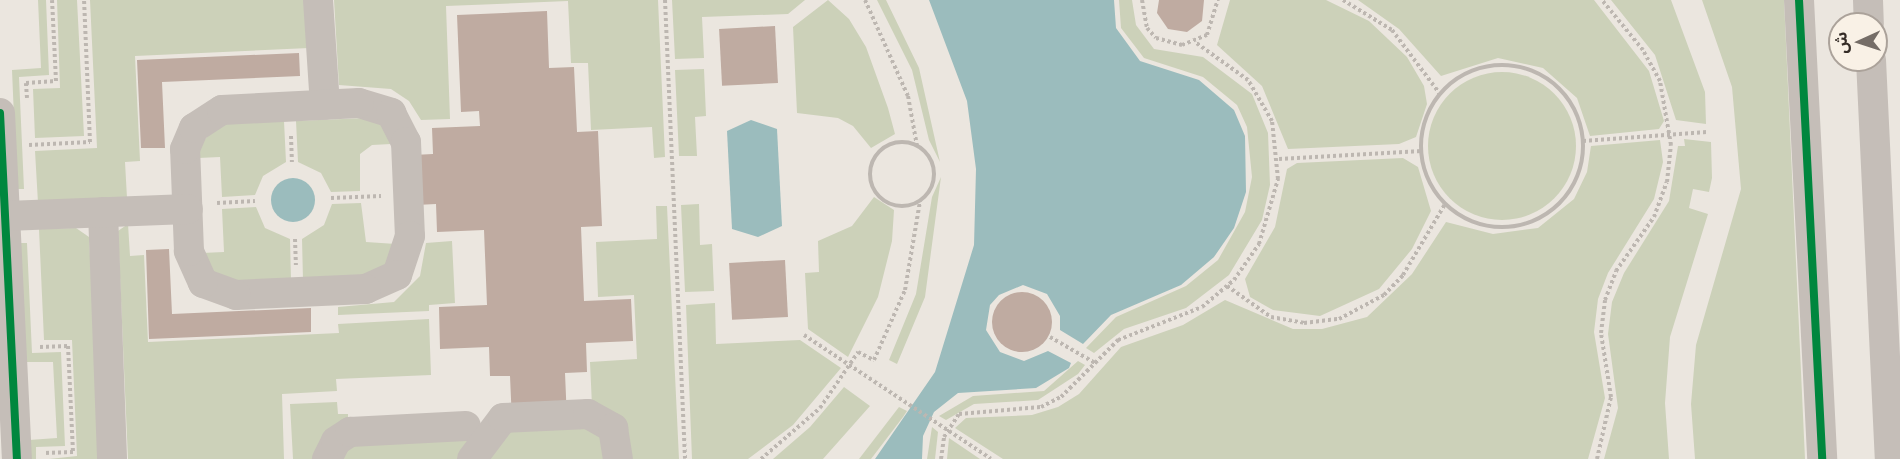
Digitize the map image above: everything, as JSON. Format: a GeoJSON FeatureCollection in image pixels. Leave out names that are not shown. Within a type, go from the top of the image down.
{"type":"FeatureCollection","features":[{"type":"Feature","properties":{"kind":"street"},"geometry":{"type":"LineString","coordinates":[[318,0],[325,105]]}},
{"type":"Feature","properties":{"kind":"street"},"geometry":{"type":"LineString","coordinates":[[1798,0],[1822,459]]}},
{"type":"Feature","properties":{"kind":"street"},"geometry":{"type":"LineString","coordinates":[[1874,72],[1887,128],[1893,442]]}},
{"type":"Feature","properties":{"kind":"street"},"geometry":{"type":"LineString","coordinates":[[370,104],[391,112],[406,142],[408,194],[410,236],[404,265],[388,282],[366,289],[236,295],[212,290],[190,263],[185,149],[202,120],[222,110],[370,104]]}},
{"type":"Feature","properties":{"kind":"street"},"geometry":{"type":"LineString","coordinates":[[0,124],[6,216],[5,296],[17,459]]}},
{"type":"Feature","properties":{"kind":"street"},"geometry":{"type":"LineString","coordinates":[[6,216],[188,209]]}},
{"type":"Feature","properties":{"kind":"street"},"geometry":{"type":"LineString","coordinates":[[103,212],[112,459]]}},
{"type":"Feature","properties":{"kind":"street"},"geometry":{"type":"LineString","coordinates":[[472,459],[503,418],[588,414],[613,428],[618,459]]}},
{"type":"Feature","properties":{"kind":"street"},"geometry":{"type":"LineString","coordinates":[[327,459],[336,441],[350,432],[465,426]]}},
{"type":"Feature","properties":{"kind":"path"},"geometry":{"type":"LineString","coordinates":[[29,145],[90,142],[84,0]]}},
{"type":"Feature","properties":{"kind":"path"},"geometry":{"type":"LineString","coordinates":[[665,0],[685,459]]}},
{"type":"Feature","properties":{"kind":"path"},"geometry":{"type":"LineString","coordinates":[[761,459],[804,424],[858,352],[874,360],[897,312],[913,259],[920,201],[934,172],[917,146],[908,96],[865,0]]}},
{"type":"Feature","properties":{"kind":"path"},"geometry":{"type":"LineString","coordinates":[[1142,0],[1142,16],[1156,38],[1169,44],[1195,42],[1215,24],[1218,0]]}},
{"type":"Feature","properties":{"kind":"path"},"geometry":{"type":"LineString","coordinates":[[1343,0],[1392,30],[1440,94]]}},
{"type":"Feature","properties":{"kind":"path"},"geometry":{"type":"LineString","coordinates":[[1597,459],[1611,397],[1601,333],[1605,300],[1616,271],[1660,201],[1670,134],[1660,81],[1643,50],[1602,0]]}},
{"type":"Feature","properties":{"kind":"path"},"geometry":{"type":"LineString","coordinates":[[941,459],[947,430],[965,412],[1051,403],[1072,389],[1118,340],[1187,315],[1227,286],[1267,227],[1279,159],[1272,121],[1257,91],[1195,42]]}},
{"type":"Feature","properties":{"kind":"path"},"geometry":{"type":"LineString","coordinates":[[1488,66],[1527,69],[1560,89],[1580,122],[1583,141],[1576,180],[1552,210],[1535,221],[1507,227],[1478,224],[1445,204],[1433,188],[1422,151],[1428,112],[1440,94],[1469,72],[1488,66]]}},
{"type":"Feature","properties":{"kind":"path"},"geometry":{"type":"LineString","coordinates":[[1583,141],[1707,132]]}},
{"type":"Feature","properties":{"kind":"path"},"geometry":{"type":"LineString","coordinates":[[917,146],[885,147],[871,175],[887,202],[920,201]]}},
{"type":"Feature","properties":{"kind":"path"},"geometry":{"type":"LineString","coordinates":[[1279,159],[1422,151]]}},
{"type":"Feature","properties":{"kind":"path"},"geometry":{"type":"LineString","coordinates":[[331,198],[408,194]]}},
{"type":"Feature","properties":{"kind":"path"},"geometry":{"type":"LineString","coordinates":[[188,209],[255,201]]}},
{"type":"Feature","properties":{"kind":"path"},"geometry":{"type":"LineString","coordinates":[[1227,286],[1270,317],[1304,323],[1339,319],[1384,295],[1403,275],[1445,204]]}},
{"type":"Feature","properties":{"kind":"path"},"geometry":{"type":"LineString","coordinates":[[804,335],[991,459]]}},
{"type":"Feature","properties":{"kind":"path"},"geometry":{"type":"LineString","coordinates":[[1050,337],[1095,363]]}},
{"type":"Feature","properties":{"kind":"green space"},"geometry":{"type":"Polygon","coordinates":[[[38,0],[46,0],[49,75],[19,77],[24,189],[17,189],[12,70],[41,68],[38,0]]]}},
{"type":"Feature","properties":{"kind":"green space"},"geometry":{"type":"Polygon","coordinates":[[[57,0],[77,0],[84,136],[35,138],[33,89],[60,88],[57,0]]]}},
{"type":"Feature","properties":{"kind":"green space"},"geometry":{"type":"Polygon","coordinates":[[[90,0],[305,0],[309,48],[135,56],[140,161],[125,162],[127,198],[38,203],[35,151],[97,148],[90,0]]]}},
{"type":"Feature","properties":{"kind":"green space"},"geometry":{"type":"Polygon","coordinates":[[[334,0],[658,0],[665,157],[654,158],[652,127],[591,130],[588,63],[571,63],[568,1],[446,6],[450,119],[421,120],[409,101],[391,89],[339,85],[334,0]]]}},
{"type":"Feature","properties":{"kind":"green space"},"geometry":{"type":"Polygon","coordinates":[[[672,0],[805,0],[788,14],[702,17],[704,58],[675,59],[672,0]]]}},
{"type":"Feature","properties":{"kind":"green space"},"geometry":{"type":"Polygon","coordinates":[[[828,0],[849,19],[866,47],[888,108],[895,134],[871,148],[853,126],[838,118],[797,113],[793,27],[828,0]]]}},
{"type":"Feature","properties":{"kind":"green space"},"geometry":{"type":"Polygon","coordinates":[[[877,0],[886,0],[919,68],[940,162],[929,140],[912,70],[877,0]]]}},
{"type":"Feature","properties":{"kind":"green space"},"geometry":{"type":"Polygon","coordinates":[[[1119,0],[1132,0],[1136,25],[1154,49],[1203,57],[1252,94],[1268,133],[1270,185],[1262,220],[1229,275],[1186,308],[1124,329],[1094,353],[1086,348],[1116,317],[1186,286],[1218,260],[1245,212],[1252,177],[1247,127],[1237,105],[1203,77],[1144,58],[1121,28],[1119,0]]]}},
{"type":"Feature","properties":{"kind":"green space"},"geometry":{"type":"Polygon","coordinates":[[[1230,0],[1326,0],[1369,21],[1407,57],[1424,86],[1427,104],[1416,137],[1399,144],[1288,149],[1262,86],[1217,45],[1230,0]]]}},
{"type":"Feature","properties":{"kind":"green space"},"geometry":{"type":"Polygon","coordinates":[[[1358,0],[1594,0],[1649,71],[1664,121],[1659,129],[1590,136],[1577,98],[1543,68],[1498,58],[1441,76],[1399,29],[1358,0]]]}},
{"type":"Feature","properties":{"kind":"green space"},"geometry":{"type":"Polygon","coordinates":[[[1611,0],[1671,0],[1705,92],[1706,124],[1676,120],[1655,55],[1611,0]]]}},
{"type":"Feature","properties":{"kind":"green space"},"geometry":{"type":"Polygon","coordinates":[[[1702,0],[1784,0],[1805,459],[1695,459],[1691,404],[1696,345],[1741,189],[1732,87],[1702,0]]]}},
{"type":"Feature","properties":{"kind":"green space"},"geometry":{"type":"Polygon","coordinates":[[[704,69],[706,116],[695,117],[697,156],[679,156],[675,70],[704,69]]]}},
{"type":"Feature","properties":{"kind":"green space"},"geometry":{"type":"Polygon","coordinates":[[[1502,72],[1530,77],[1555,93],[1571,118],[1576,146],[1571,174],[1555,199],[1530,215],[1502,220],[1474,215],[1449,199],[1433,174],[1428,146],[1433,118],[1449,93],[1474,77],[1502,72]]]}},
{"type":"Feature","properties":{"kind":"green space"},"geometry":{"type":"Polygon","coordinates":[[[366,118],[381,122],[391,144],[372,145],[360,154],[360,191],[331,192],[321,173],[298,162],[296,121],[366,118]]]}},
{"type":"Feature","properties":{"kind":"green space"},"geometry":{"type":"Polygon","coordinates":[[[284,121],[286,162],[263,176],[255,195],[222,197],[220,157],[198,158],[201,143],[220,124],[284,121]]]}},
{"type":"Feature","properties":{"kind":"green space"},"geometry":{"type":"Polygon","coordinates":[[[1684,139],[1711,142],[1712,178],[1709,192],[1693,189],[1689,208],[1708,214],[1670,337],[1665,403],[1669,459],[1604,459],[1618,408],[1608,334],[1612,302],[1624,273],[1669,201],[1678,146],[1685,146],[1684,139]]]}},
{"type":"Feature","properties":{"kind":"green space"},"geometry":{"type":"Polygon","coordinates":[[[1660,140],[1663,162],[1654,199],[1608,273],[1598,299],[1594,332],[1605,398],[1588,459],[1003,459],[955,428],[966,418],[1032,415],[1058,407],[1079,394],[1121,347],[1183,325],[1225,300],[1293,329],[1322,329],[1367,317],[1412,274],[1446,222],[1493,234],[1538,228],[1574,199],[1587,172],[1591,146],[1660,140]]]}},
{"type":"Feature","properties":{"kind":"green space"},"geometry":{"type":"Polygon","coordinates":[[[1403,158],[1418,167],[1431,211],[1412,249],[1379,289],[1320,316],[1273,310],[1250,297],[1245,279],[1275,227],[1287,169],[1297,163],[1403,158]]]}},
{"type":"Feature","properties":{"kind":"green space"},"geometry":{"type":"Polygon","coordinates":[[[941,177],[925,297],[897,364],[889,360],[916,294],[932,197],[941,177]]]}},
{"type":"Feature","properties":{"kind":"green space"},"geometry":{"type":"Polygon","coordinates":[[[874,197],[894,210],[892,241],[878,297],[848,357],[808,329],[805,273],[819,272],[818,241],[852,226],[874,197]]]}},
{"type":"Feature","properties":{"kind":"green space"},"geometry":{"type":"Polygon","coordinates":[[[361,203],[366,242],[396,244],[393,257],[375,274],[303,280],[302,239],[324,225],[332,204],[361,203]]]}},
{"type":"Feature","properties":{"kind":"green space"},"geometry":{"type":"Polygon","coordinates":[[[699,204],[700,245],[712,244],[714,291],[685,292],[681,205],[699,204]]]}},
{"type":"Feature","properties":{"kind":"green space"},"geometry":{"type":"Polygon","coordinates":[[[656,206],[667,206],[679,459],[630,459],[592,406],[590,362],[637,359],[634,295],[598,297],[596,242],[657,239],[656,206]]]}},
{"type":"Feature","properties":{"kind":"green space"},"geometry":{"type":"Polygon","coordinates":[[[256,207],[265,228],[290,239],[291,280],[235,284],[217,279],[202,253],[224,252],[222,209],[256,207]]]}},
{"type":"Feature","properties":{"kind":"green space"},"geometry":{"type":"Polygon","coordinates":[[[128,224],[130,256],[144,255],[148,342],[339,333],[338,324],[429,319],[431,375],[336,379],[337,391],[282,394],[284,459],[128,459],[118,231],[128,224]]]}},
{"type":"Feature","properties":{"kind":"green space"},"geometry":{"type":"Polygon","coordinates":[[[76,228],[89,237],[101,459],[49,459],[77,456],[72,340],[44,340],[39,229],[76,228]]]}},
{"type":"Feature","properties":{"kind":"green space"},"geometry":{"type":"Polygon","coordinates":[[[452,241],[455,303],[429,305],[429,311],[338,315],[338,307],[394,302],[420,276],[426,243],[452,241]]]}},
{"type":"Feature","properties":{"kind":"green space"},"geometry":{"type":"Polygon","coordinates":[[[20,243],[27,243],[32,353],[61,352],[65,446],[36,447],[36,459],[30,459],[29,440],[57,438],[53,362],[25,362],[20,243]]]}},
{"type":"Feature","properties":{"kind":"green space"},"geometry":{"type":"Polygon","coordinates":[[[715,303],[716,344],[800,340],[841,368],[793,425],[748,459],[692,459],[686,305],[715,303]]]}},
{"type":"Feature","properties":{"kind":"green space"},"geometry":{"type":"Polygon","coordinates":[[[1078,361],[1085,365],[1078,374],[1038,400],[974,404],[946,420],[939,416],[973,396],[1044,391],[1078,361]]]}},
{"type":"Feature","properties":{"kind":"green space"},"geometry":{"type":"Polygon","coordinates":[[[844,387],[870,406],[823,459],[773,459],[810,427],[844,387]]]}},
{"type":"Feature","properties":{"kind":"green space"},"geometry":{"type":"Polygon","coordinates":[[[337,402],[338,414],[348,414],[348,420],[317,459],[293,459],[290,404],[337,402]]]}},
{"type":"Feature","properties":{"kind":"green space"},"geometry":{"type":"Polygon","coordinates":[[[899,407],[907,411],[871,459],[859,459],[899,407]]]}},
{"type":"Feature","properties":{"kind":"green space"},"geometry":{"type":"Polygon","coordinates":[[[507,425],[601,429],[608,459],[485,459],[507,425]]]}},
{"type":"Feature","properties":{"kind":"green space"},"geometry":{"type":"Polygon","coordinates":[[[932,427],[938,432],[935,459],[927,459],[932,427]]]}},
{"type":"Feature","properties":{"kind":"green space"},"geometry":{"type":"Polygon","coordinates":[[[475,438],[463,459],[342,459],[349,446],[475,438]]]}},
{"type":"Feature","properties":{"kind":"green space"},"geometry":{"type":"Polygon","coordinates":[[[949,438],[980,459],[947,459],[949,438]]]}},
{"type":"Feature","properties":{"kind":"water"},"geometry":{"type":"Polygon","coordinates":[[[929,0],[1114,0],[1116,28],[1140,61],[1199,80],[1234,110],[1245,136],[1246,192],[1234,228],[1214,257],[1181,285],[1111,315],[1083,344],[1060,330],[1060,316],[1047,294],[1023,285],[999,295],[990,305],[986,330],[1000,352],[1024,361],[1048,351],[1071,363],[1069,368],[1036,388],[958,393],[934,412],[923,436],[922,459],[875,459],[935,372],[974,245],[976,169],[967,101],[929,0]]]}},
{"type":"Feature","properties":{"kind":"water"},"geometry":{"type":"Polygon","coordinates":[[[751,120],[777,129],[782,226],[758,237],[732,229],[727,131],[751,120]]]}},
{"type":"Feature","properties":{"kind":"water"},"geometry":{"type":"Polygon","coordinates":[[[293,178],[309,184],[315,200],[309,216],[293,222],[277,216],[271,200],[277,184],[293,178]]]}},
{"type":"Feature","properties":{"kind":"building"},"geometry":{"type":"Polygon","coordinates":[[[1159,0],[1204,0],[1202,21],[1187,32],[1168,29],[1157,13],[1159,0]]]}},
{"type":"Feature","properties":{"kind":"building"},"geometry":{"type":"Polygon","coordinates":[[[547,11],[549,68],[574,67],[577,132],[598,131],[602,226],[581,227],[584,301],[631,299],[633,341],[586,343],[587,372],[565,373],[567,420],[512,422],[510,376],[490,376],[489,347],[440,349],[439,307],[487,305],[484,230],[437,232],[436,204],[396,206],[394,156],[433,154],[432,128],[480,126],[479,111],[461,112],[457,15],[547,11]]]}},
{"type":"Feature","properties":{"kind":"building"},"geometry":{"type":"Polygon","coordinates":[[[775,26],[778,83],[722,86],[719,29],[775,26]]]}},
{"type":"Feature","properties":{"kind":"building"},"geometry":{"type":"Polygon","coordinates":[[[299,53],[300,76],[162,82],[165,148],[141,148],[137,60],[299,53]]]}},
{"type":"Feature","properties":{"kind":"building"},"geometry":{"type":"Polygon","coordinates":[[[169,249],[172,314],[311,308],[311,332],[149,339],[146,250],[169,249]]]}},
{"type":"Feature","properties":{"kind":"building"},"geometry":{"type":"Polygon","coordinates":[[[785,260],[788,317],[732,320],[729,263],[785,260]]]}},
{"type":"Feature","properties":{"kind":"building"},"geometry":{"type":"Polygon","coordinates":[[[1016,292],[1028,292],[1044,300],[1050,310],[1052,322],[1050,334],[1044,344],[1028,352],[1016,352],[1000,344],[992,328],[992,316],[1000,300],[1016,292]]]}},
{"type":"Feature","properties":{"kind":"cycle path"},"geometry":{"type":"LineString","coordinates":[[1799,0],[1822,459]]}},
{"type":"Feature","properties":{"kind":"cycle path"},"geometry":{"type":"LineString","coordinates":[[0,113],[17,459]]}}]}
